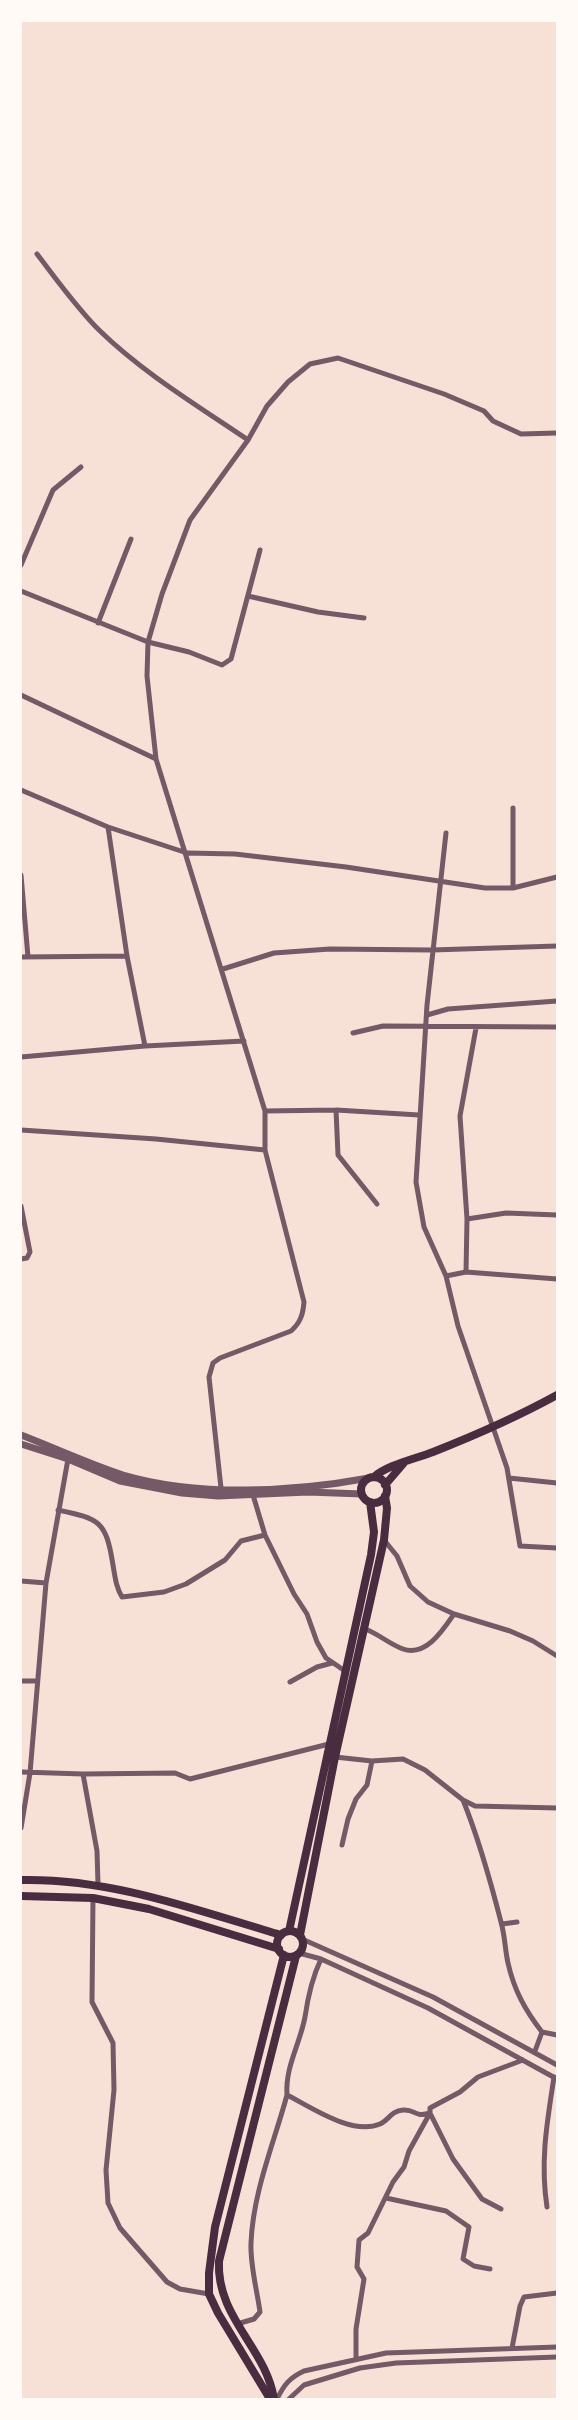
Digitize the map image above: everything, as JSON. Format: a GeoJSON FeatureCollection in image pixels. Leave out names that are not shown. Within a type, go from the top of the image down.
{"type":"FeatureCollection","features":[{"type":"Feature","properties":{"kind":"main road"},"geometry":{"type":"LineString","coordinates":[[272,2399],[218,2313],[209,2294],[209,2273],[215,2227],[281,1952],[278,1942],[285,1933],[371,1554],[374,1524],[370,1502],[362,1494],[362,1485],[386,1468],[403,1464],[495,1428],[557,1395]]}},
{"type":"Feature","properties":{"kind":"main road"},"geometry":{"type":"LineString","coordinates":[[272,2399],[270,2379],[237,2325],[222,2295],[219,2282],[219,2261],[297,1954],[303,1946],[301,1937],[335,1757],[384,1540],[387,1508],[386,1485],[403,1464]]}},
{"type":"Feature","properties":{"kind":"main road"},"geometry":{"type":"LineString","coordinates":[[371,1478],[381,1479],[386,1485]]}},
{"type":"Feature","properties":{"kind":"main road"},"geometry":{"type":"LineString","coordinates":[[370,1502],[377,1503],[385,1496]]}},
{"type":"Feature","properties":{"kind":"main road"},"geometry":{"type":"LineString","coordinates":[[21,1880],[98,1884],[301,1937]]}},
{"type":"Feature","properties":{"kind":"main road"},"geometry":{"type":"LineString","coordinates":[[21,1896],[93,1898],[149,1909],[281,1952],[297,1954]]}},
{"type":"Feature","properties":{"kind":"street"},"geometry":{"type":"LineString","coordinates":[[38,254],[64,290],[100,330],[144,368],[248,440]]}},
{"type":"Feature","properties":{"kind":"street"},"geometry":{"type":"LineString","coordinates":[[221,1488],[209,1377],[213,1363],[220,1358],[291,1331],[298,1325],[303,1308],[265,1150],[265,1111],[223,969],[156,759],[147,676],[148,642],[162,594],[190,520],[216,488],[248,440],[267,406],[288,381],[310,364],[338,358],[444,394],[484,411],[493,421],[521,434],[557,433]]}},
{"type":"Feature","properties":{"kind":"street"},"geometry":{"type":"LineString","coordinates":[[21,565],[53,490],[81,467]]}},
{"type":"Feature","properties":{"kind":"street"},"geometry":{"type":"LineString","coordinates":[[98,623],[132,539]]}},
{"type":"Feature","properties":{"kind":"street"},"geometry":{"type":"LineString","coordinates":[[21,591],[148,642],[189,652],[222,665],[231,659],[260,550]]}},
{"type":"Feature","properties":{"kind":"street"},"geometry":{"type":"LineString","coordinates":[[248,596],[318,612],[364,618]]}},
{"type":"Feature","properties":{"kind":"street"},"geometry":{"type":"LineString","coordinates":[[21,695],[156,759]]}},
{"type":"Feature","properties":{"kind":"street"},"geometry":{"type":"LineString","coordinates":[[21,790],[108,827],[187,853],[235,854],[441,880],[485,888],[513,888],[557,877]]}},
{"type":"Feature","properties":{"kind":"street"},"geometry":{"type":"LineString","coordinates":[[513,808],[513,888]]}},
{"type":"Feature","properties":{"kind":"street"},"geometry":{"type":"LineString","coordinates":[[108,827],[127,956],[145,1046]]}},
{"type":"Feature","properties":{"kind":"street"},"geometry":{"type":"LineString","coordinates":[[446,833],[432,950],[416,1182],[424,1227],[446,1276],[458,1326],[495,1428],[509,1478],[520,1546],[557,1548]]}},
{"type":"Feature","properties":{"kind":"street"},"geometry":{"type":"LineString","coordinates":[[21,875],[28,957]]}},
{"type":"Feature","properties":{"kind":"street"},"geometry":{"type":"LineString","coordinates":[[223,969],[274,953],[330,949],[432,950],[557,946]]}},
{"type":"Feature","properties":{"kind":"street"},"geometry":{"type":"LineString","coordinates":[[21,957],[127,956]]}},
{"type":"Feature","properties":{"kind":"street"},"geometry":{"type":"LineString","coordinates":[[427,1015],[448,1009],[557,1001]]}},
{"type":"Feature","properties":{"kind":"street"},"geometry":{"type":"LineString","coordinates":[[353,1033],[383,1026],[557,1027]]}},
{"type":"Feature","properties":{"kind":"street"},"geometry":{"type":"LineString","coordinates":[[466,1272],[467,1219],[460,1116],[476,1028]]}},
{"type":"Feature","properties":{"kind":"street"},"geometry":{"type":"LineString","coordinates":[[21,1057],[145,1046],[244,1041]]}},
{"type":"Feature","properties":{"kind":"street"},"geometry":{"type":"LineString","coordinates":[[265,1111],[336,1110],[419,1115]]}},
{"type":"Feature","properties":{"kind":"street"},"geometry":{"type":"LineString","coordinates":[[336,1110],[338,1155],[377,1204]]}},
{"type":"Feature","properties":{"kind":"street"},"geometry":{"type":"LineString","coordinates":[[21,1130],[156,1139],[265,1150]]}},
{"type":"Feature","properties":{"kind":"street"},"geometry":{"type":"LineString","coordinates":[[21,1206],[30,1252],[27,1258],[21,1259]]}},
{"type":"Feature","properties":{"kind":"street"},"geometry":{"type":"LineString","coordinates":[[467,1219],[506,1213],[557,1215]]}},
{"type":"Feature","properties":{"kind":"street"},"geometry":{"type":"LineString","coordinates":[[446,1276],[466,1272],[557,1279]]}},
{"type":"Feature","properties":{"kind":"street"},"geometry":{"type":"LineString","coordinates":[[21,1435],[124,1475],[171,1485],[221,1488],[309,1487],[371,1478]]}},
{"type":"Feature","properties":{"kind":"street"},"geometry":{"type":"LineString","coordinates":[[21,1444],[68,1459],[120,1481],[182,1493],[362,1494]]}},
{"type":"Feature","properties":{"kind":"street"},"geometry":{"type":"LineString","coordinates":[[21,1828],[30,1773],[45,1583],[68,1459]]}},
{"type":"Feature","properties":{"kind":"street"},"geometry":{"type":"LineString","coordinates":[[509,1478],[557,1483]]}},
{"type":"Feature","properties":{"kind":"street"},"geometry":{"type":"LineString","coordinates":[[253,1495],[266,1535],[294,1594],[307,1614],[317,1642],[326,1658],[345,1671]]}},
{"type":"Feature","properties":{"kind":"street"},"geometry":{"type":"LineString","coordinates":[[58,1510],[92,1518],[104,1529],[112,1556],[117,1588],[122,1597],[164,1592],[186,1584],[225,1560],[241,1541],[266,1535]]}},
{"type":"Feature","properties":{"kind":"street"},"geometry":{"type":"LineString","coordinates":[[384,1540],[397,1556],[410,1586],[429,1602],[454,1614],[510,1630],[557,1656]]}},
{"type":"Feature","properties":{"kind":"street"},"geometry":{"type":"LineString","coordinates":[[21,1581],[45,1583]]}},
{"type":"Feature","properties":{"kind":"street"},"geometry":{"type":"LineString","coordinates":[[364,1629],[379,1634],[404,1649],[415,1650],[427,1645],[441,1633],[454,1614]]}},
{"type":"Feature","properties":{"kind":"street"},"geometry":{"type":"LineString","coordinates":[[290,1682],[317,1667],[332,1663]]}},
{"type":"Feature","properties":{"kind":"street"},"geometry":{"type":"LineString","coordinates":[[21,1681],[37,1681]]}},
{"type":"Feature","properties":{"kind":"street"},"geometry":{"type":"LineString","coordinates":[[21,1772],[175,1773],[190,1779],[329,1744]]}},
{"type":"Feature","properties":{"kind":"street"},"geometry":{"type":"LineString","coordinates":[[335,1757],[372,1761],[403,1759],[425,1770],[463,1800],[475,1806],[557,1808]]}},
{"type":"Feature","properties":{"kind":"street"},"geometry":{"type":"LineString","coordinates":[[342,1845],[348,1819],[356,1799],[367,1785],[372,1761]]}},
{"type":"Feature","properties":{"kind":"street"},"geometry":{"type":"LineString","coordinates":[[83,1774],[97,1851],[98,1884]]}},
{"type":"Feature","properties":{"kind":"street"},"geometry":{"type":"LineString","coordinates":[[463,1800],[502,1924],[508,1963],[517,1992],[524,2008],[542,2032],[557,2036]]}},
{"type":"Feature","properties":{"kind":"street"},"geometry":{"type":"LineString","coordinates":[[93,1898],[92,2002],[113,2043],[114,2090],[106,2170],[108,2203],[120,2228],[167,2282],[180,2289],[209,2294]]}},
{"type":"Feature","properties":{"kind":"street"},"geometry":{"type":"LineString","coordinates":[[502,1924],[517,1922]]}},
{"type":"Feature","properties":{"kind":"street"},"geometry":{"type":"LineString","coordinates":[[301,1937],[433,1997],[557,2065]]}},
{"type":"Feature","properties":{"kind":"street"},"geometry":{"type":"LineString","coordinates":[[297,1954],[321,1959],[428,2008],[555,2078],[543,2157],[543,2180],[547,2207]]}},
{"type":"Feature","properties":{"kind":"street"},"geometry":{"type":"LineString","coordinates":[[237,2325],[254,2319],[260,2312],[250,2244],[264,2170],[287,2095],[286,2083],[305,2016],[307,1997],[321,1959]]}},
{"type":"Feature","properties":{"kind":"street"},"geometry":{"type":"LineString","coordinates":[[535,2051],[542,2032]]}},
{"type":"Feature","properties":{"kind":"street"},"geometry":{"type":"LineString","coordinates":[[356,2359],[357,2313],[364,2279],[357,2267],[359,2240],[368,2233],[430,2113],[430,2108],[460,2091],[478,2077],[524,2060]]}},
{"type":"Feature","properties":{"kind":"street"},"geometry":{"type":"LineString","coordinates":[[287,2095],[332,2118],[358,2126],[382,2124],[392,2112],[404,2110],[421,2116],[430,2113]]}},
{"type":"Feature","properties":{"kind":"street"},"geometry":{"type":"LineString","coordinates":[[430,2113],[453,2159],[482,2199],[501,2209]]}},
{"type":"Feature","properties":{"kind":"street"},"geometry":{"type":"LineString","coordinates":[[386,2199],[446,2211],[469,2227],[463,2259],[474,2266],[490,2269]]}},
{"type":"Feature","properties":{"kind":"street"},"geometry":{"type":"LineString","coordinates":[[512,2348],[520,2306],[524,2297],[557,2292]]}},
{"type":"Feature","properties":{"kind":"street"},"geometry":{"type":"LineString","coordinates":[[272,2399],[293,2376],[304,2371],[386,2353],[557,2346]]}},
{"type":"Feature","properties":{"kind":"street"},"geometry":{"type":"LineString","coordinates":[[289,2399],[304,2385],[360,2368],[396,2363],[557,2357]]}}]}
